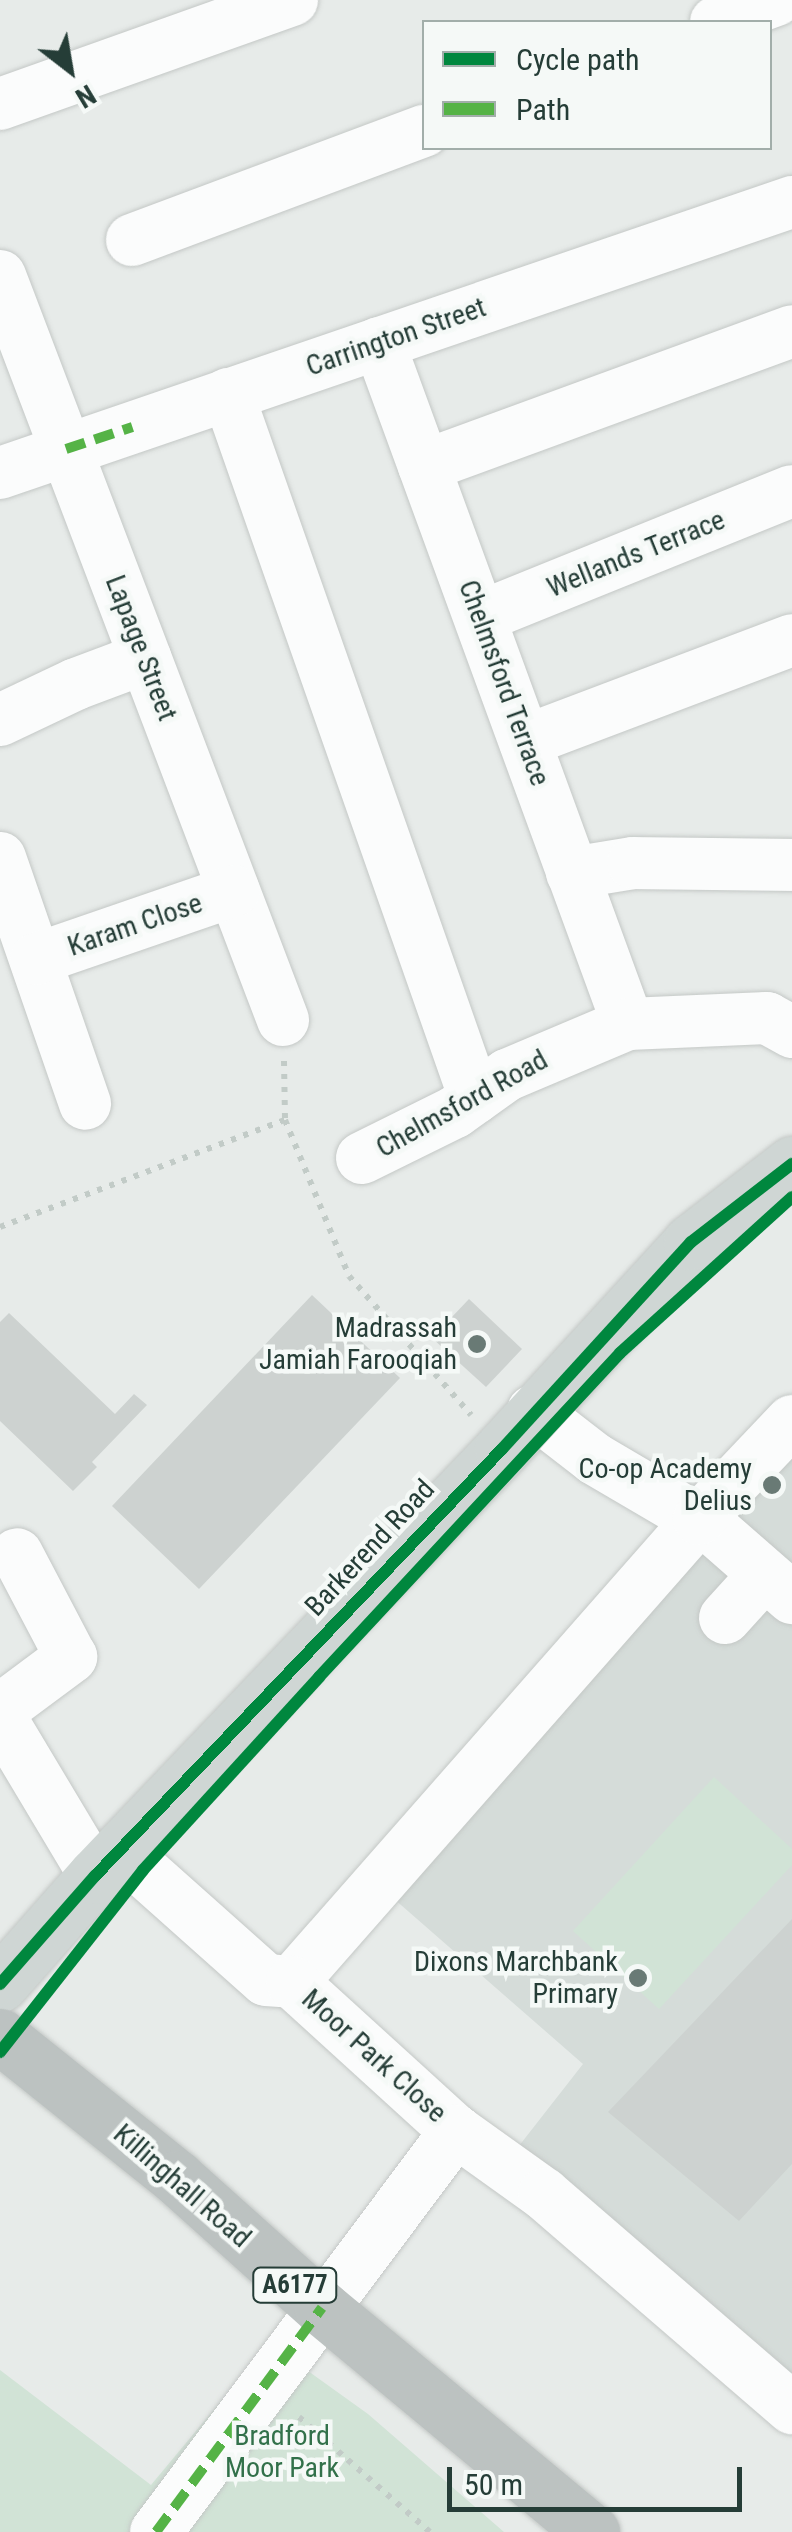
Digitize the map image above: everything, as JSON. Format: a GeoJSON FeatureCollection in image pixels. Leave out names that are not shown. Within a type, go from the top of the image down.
{"type":"FeatureCollection","features":[{"type":"Feature","properties":{"kind":"highway","name":"Killinghall Road"},"geometry":{"type":"LineString","coordinates":[[0,2036],[177,2178],[322,2308],[592,2532]]}},
{"type":"Feature","properties":{"kind":"main road","name":"Barkerend Road"},"geometry":{"type":"LineString","coordinates":[[0,1984],[107,1863],[692,1242],[792,1164]]}},
{"type":"Feature","properties":{"kind":"street"},"geometry":{"type":"LineString","coordinates":[[0,104],[292,0]]}},
{"type":"Feature","properties":{"kind":"street"},"geometry":{"type":"LineString","coordinates":[[721,20],[776,0]]}},
{"type":"Feature","properties":{"kind":"street"},"geometry":{"type":"LineString","coordinates":[[132,240],[422,132]]}},
{"type":"Feature","properties":{"kind":"street","name":"Carrington Street"},"geometry":{"type":"LineString","coordinates":[[0,473],[792,202]]}},
{"type":"Feature","properties":{"kind":"street","name":"Lapage Street"},"geometry":{"type":"LineString","coordinates":[[1,281],[283,1020]]}},
{"type":"Feature","properties":{"kind":"street"},"geometry":{"type":"LineString","coordinates":[[424,466],[792,331]]}},
{"type":"Feature","properties":{"kind":"street","name":"Chelmsford Terrace"},"geometry":{"type":"LineString","coordinates":[[379,342],[628,1024]]}},
{"type":"Feature","properties":{"kind":"street"},"geometry":{"type":"LineString","coordinates":[[228,394],[475,1098]]}},
{"type":"Feature","properties":{"kind":"street","name":"Wellands Terrace"},"geometry":{"type":"LineString","coordinates":[[480,617],[792,491]]}},
{"type":"Feature","properties":{"kind":"street"},"geometry":{"type":"LineString","coordinates":[[525,740],[792,640]]}},
{"type":"Feature","properties":{"kind":"street"},"geometry":{"type":"LineString","coordinates":[[0,720],[76,684],[145,658]]}},
{"type":"Feature","properties":{"kind":"street","name":"Karam Close"},"geometry":{"type":"LineString","coordinates":[[0,858],[85,1104]]}},
{"type":"Feature","properties":{"kind":"street"},"geometry":{"type":"LineString","coordinates":[[572,873],[633,863],[792,866]]}},
{"type":"Feature","properties":{"kind":"street","name":"Karam Close"},"geometry":{"type":"LineString","coordinates":[[36,959],[234,891]]}},
{"type":"Feature","properties":{"kind":"street","name":"Chelmsford Road"},"geometry":{"type":"LineString","coordinates":[[362,1158],[475,1098],[507,1075],[628,1024],[767,1018],[792,1032]]}},
{"type":"Feature","properties":{"kind":"street"},"geometry":{"type":"LineString","coordinates":[[17,1554],[70,1657],[0,1714],[107,1863],[266,1980],[292,1982],[792,1421]]}},
{"type":"Feature","properties":{"kind":"street"},"geometry":{"type":"LineString","coordinates":[[517,1430],[595,1459],[705,1523],[778,1586],[725,1618]]}},
{"type":"Feature","properties":{"kind":"street","name":"Moor Park Close"},"geometry":{"type":"LineString","coordinates":[[292,1982],[456,2131],[544,2194],[792,2408]]}},
{"type":"Feature","properties":{"kind":"street"},"geometry":{"type":"LineString","coordinates":[[156,2532],[456,2131]]}},
{"type":"Feature","properties":{"kind":"path"},"geometry":{"type":"LineString","coordinates":[[283,1020],[285,1120],[349,1276],[517,1430]]}},
{"type":"Feature","properties":{"kind":"path"},"geometry":{"type":"LineString","coordinates":[[0,1227],[285,1120]]}},
{"type":"Feature","properties":{"kind":"path"},"geometry":{"type":"LineString","coordinates":[[264,2386],[430,2532]]}},
{"type":"Feature","properties":{"kind":"shaded area","name":"Dixons Marchbank Primary"},"geometry":{"type":"Polygon","coordinates":[[[792,1443],[792,2390],[515,2151],[583,2064],[385,1891],[792,1443]]]}},
{"type":"Feature","properties":{"kind":"green space"},"geometry":{"type":"Polygon","coordinates":[[[714,1777],[792,1849],[792,1865],[659,2009],[573,1931],[714,1777]]]}},
{"type":"Feature","properties":{"kind":"green space","name":"Bradford Moor Park"},"geometry":{"type":"Polygon","coordinates":[[[269,2343],[368,2414],[504,2532],[0,2532],[0,2370],[151,2485],[269,2343]]]}},
{"type":"Feature","properties":{"kind":"building"},"geometry":{"type":"Polygon","coordinates":[[[312,1295],[400,1378],[199,1589],[112,1506],[312,1295]]]}},
{"type":"Feature","properties":{"kind":"building","name":"Madrassah Jamiah Farooqiah"},"geometry":{"type":"Polygon","coordinates":[[[469,1299],[522,1349],[486,1387],[432,1338],[469,1299]]]}},
{"type":"Feature","properties":{"kind":"building"},"geometry":{"type":"Polygon","coordinates":[[[9,1313],[115,1414],[134,1394],[147,1405],[92,1462],[97,1467],[73,1491],[0,1421],[0,1322],[9,1313]]]}},
{"type":"Feature","properties":{"kind":"building"},"geometry":{"type":"Polygon","coordinates":[[[792,1919],[792,2164],[739,2221],[608,2112],[792,1919]]]}},
{"type":"Feature","properties":{"kind":"marked path"},"geometry":{"type":"LineString","coordinates":[[66,449],[132,427]]}},
{"type":"Feature","properties":{"kind":"marked path"},"geometry":{"type":"LineString","coordinates":[[156,2532],[322,2308]]}},
{"type":"Feature","properties":{"kind":"cycle path"},"geometry":{"type":"LineString","coordinates":[[0,1984],[95,1876],[502,1449],[691,1242],[792,1164]]}},
{"type":"Feature","properties":{"kind":"cycle path"},"geometry":{"type":"LineString","coordinates":[[0,2052],[143,1870],[319,1677],[620,1353],[792,1197]]}},
{"type":"Feature","properties":{"kind":"place","name":"Madrassah Jamiah Farooqiah"},"geometry":{"type":"Point","coordinates":[477,1344]}},
{"type":"Feature","properties":{"kind":"place","name":"Co-op Academy Delius"},"geometry":{"type":"Point","coordinates":[772,1485]}},
{"type":"Feature","properties":{"kind":"place","name":"Dixons Marchbank Primary"},"geometry":{"type":"Point","coordinates":[638,1978]}}]}
